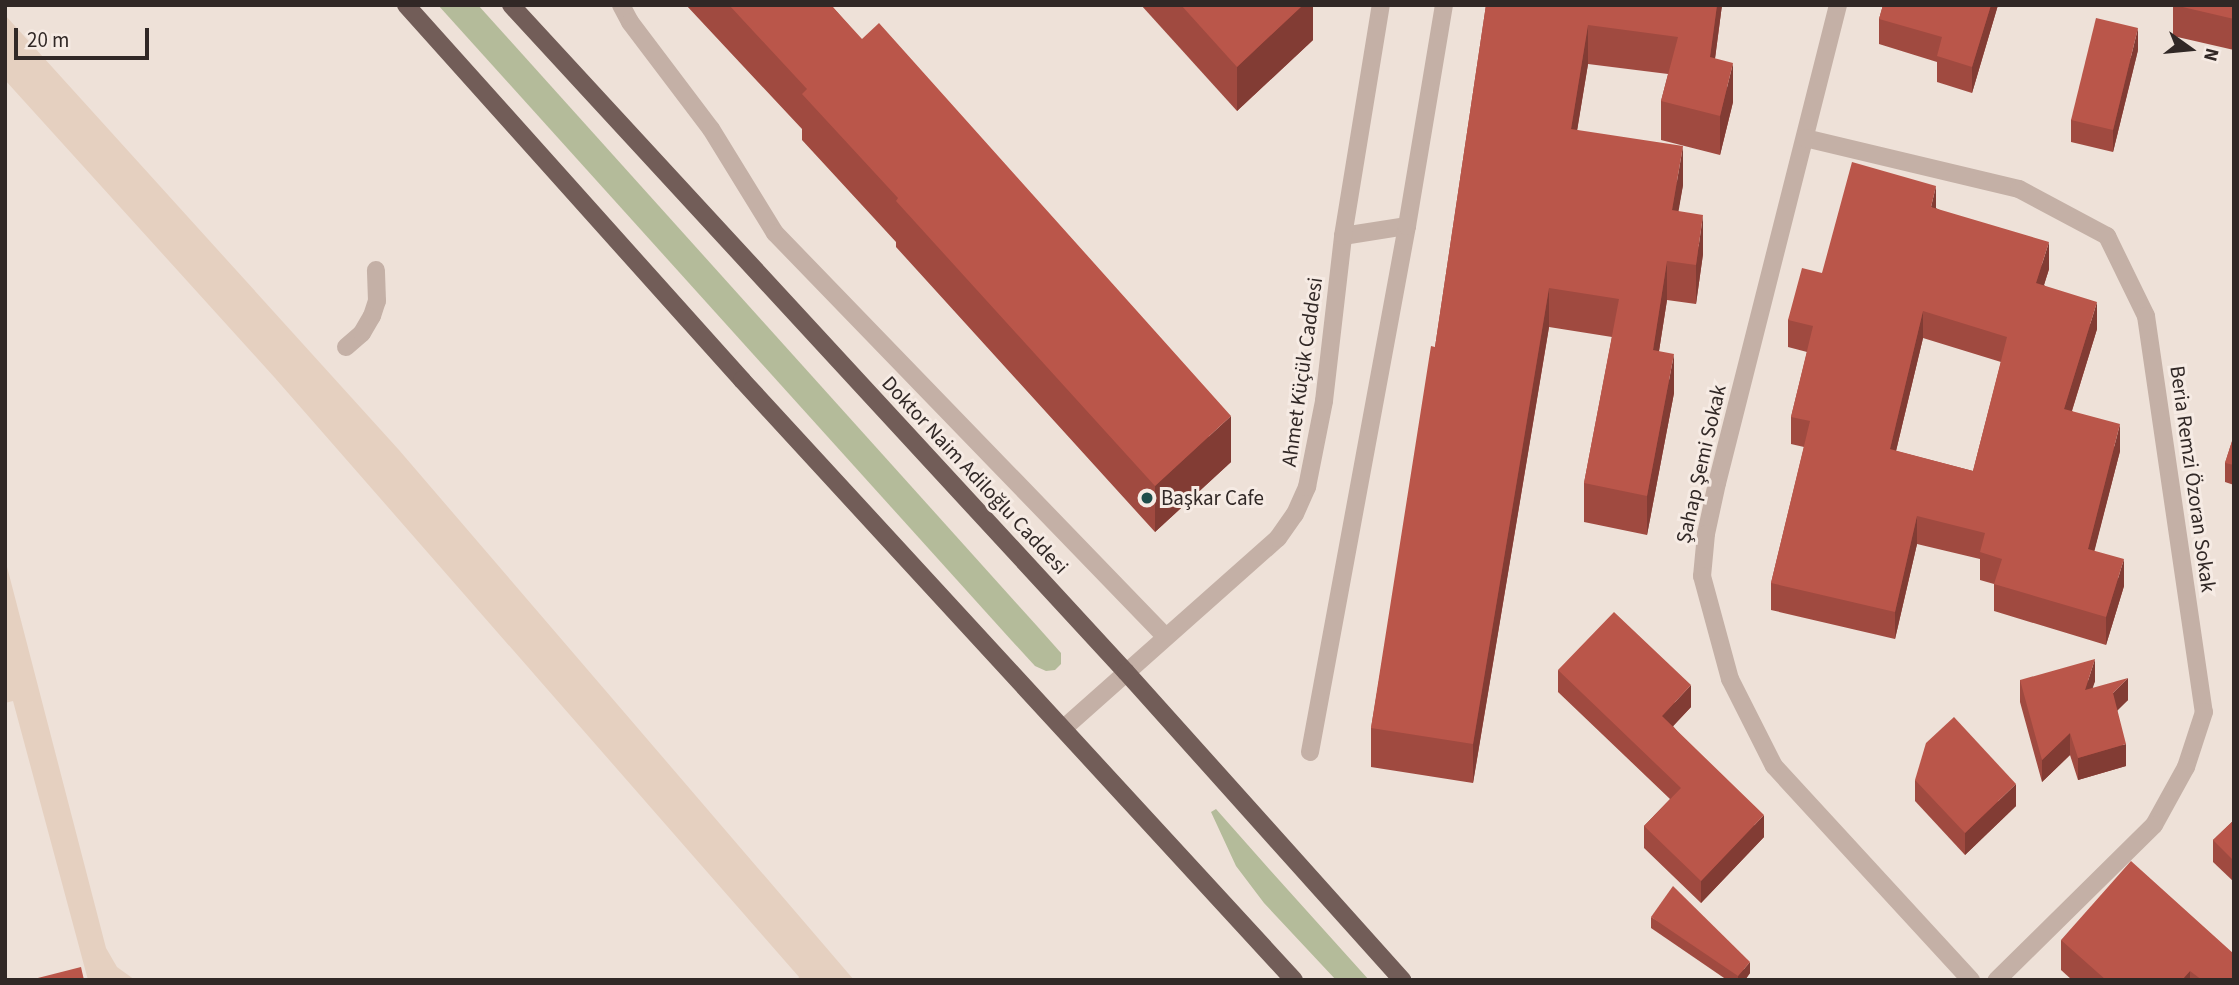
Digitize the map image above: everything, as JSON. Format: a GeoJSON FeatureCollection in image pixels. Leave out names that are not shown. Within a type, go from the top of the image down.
{"type":"FeatureCollection","features":[{"type":"Feature","properties":{"kind":"main road"},"geometry":{"type":"LineString","coordinates":[[405,5],[742,380],[1294,980]]}},
{"type":"Feature","properties":{"kind":"main road","name":"Doktor Naim Adiloğlu Caddesi"},"geometry":{"type":"LineString","coordinates":[[511,5],[1126,672],[1402,980]]}},
{"type":"Feature","properties":{"kind":"street"},"geometry":{"type":"LineString","coordinates":[[621,5],[630,22],[711,129],[775,233],[1166,636]]}},
{"type":"Feature","properties":{"kind":"street","name":"Ahmet Küçük Caddesi"},"geometry":{"type":"LineString","coordinates":[[1064,728],[1278,538],[1295,514],[1315,460],[1343,236],[1381,5]]}},
{"type":"Feature","properties":{"kind":"street"},"geometry":{"type":"LineString","coordinates":[[1310,752],[1407,226],[1444,5]]}},
{"type":"Feature","properties":{"kind":"street","name":"Şahap Şemi Sokak"},"geometry":{"type":"LineString","coordinates":[[1838,5],[1717,483],[1706,534],[1702,576],[1730,679],[1774,765],[1971,980]]}},
{"type":"Feature","properties":{"kind":"street","name":"Beria Remzi Özoran Sokak"},"geometry":{"type":"LineString","coordinates":[[1805,138],[2019,189],[2107,236],[2146,316],[2204,712],[2186,767],[2154,825],[1997,980]]}},
{"type":"Feature","properties":{"kind":"street"},"geometry":{"type":"LineString","coordinates":[[1343,236],[1407,226]]}},
{"type":"Feature","properties":{"kind":"street"},"geometry":{"type":"LineString","coordinates":[[346,347],[362,333],[372,316],[377,301],[376,270]]}},
{"type":"Feature","properties":{"kind":"green space"},"geometry":{"type":"Polygon","coordinates":[[[438,5],[478,5],[1061,653],[1061,664],[1055,670],[1046,671],[1035,666],[438,5]]]}},
{"type":"Feature","properties":{"kind":"green space"},"geometry":{"type":"Polygon","coordinates":[[[1216,809],[1369,980],[1336,980],[1264,903],[1236,866],[1211,812],[1216,809]]]}},
{"type":"Feature","properties":{"kind":"shaded area"},"geometry":{"type":"Polygon","coordinates":[[[5,15],[399,450],[854,980],[797,980],[799,977],[275,378],[5,80],[5,15]]]}},
{"type":"Feature","properties":{"kind":"shaded area"},"geometry":{"type":"Polygon","coordinates":[[[5,559],[106,948],[117,967],[135,980],[88,980],[13,701],[5,703],[5,559]]]}},
{"type":"Feature","properties":{"kind":"building"},"geometry":{"type":"Polygon","coordinates":[[[729,5],[831,5],[862,39],[879,23],[1231,416],[1155,486],[896,201],[898,198],[802,94],[807,89],[729,5]]]}},
{"type":"Feature","properties":{"kind":"building"},"geometry":{"type":"Polygon","coordinates":[[[1181,5],[1303,5],[1237,67],[1181,5]]]}},
{"type":"Feature","properties":{"kind":"building"},"geometry":{"type":"Polygon","coordinates":[[[1486,5],[1717,5],[1710,57],[1733,63],[1720,116],[1661,101],[1678,37],[1588,25],[1571,129],[1683,146],[1672,210],[1703,215],[1696,265],[1667,261],[1653,350],[1674,354],[1647,496],[1584,483],[1619,299],[1549,288],[1473,744],[1371,728],[1431,346],[1435,347],[1486,5]]]}},
{"type":"Feature","properties":{"kind":"building"},"geometry":{"type":"Polygon","coordinates":[[[1883,5],[1991,5],[1972,67],[1937,56],[1942,37],[1879,19],[1883,5]]]}},
{"type":"Feature","properties":{"kind":"building"},"geometry":{"type":"Polygon","coordinates":[[[2174,5],[2234,5],[2234,19],[2174,5]]]}},
{"type":"Feature","properties":{"kind":"building"},"geometry":{"type":"Polygon","coordinates":[[[2096,18],[2138,28],[2113,130],[2071,120],[2096,18]]]}},
{"type":"Feature","properties":{"kind":"building"},"geometry":{"type":"Polygon","coordinates":[[[1852,162],[1936,186],[1931,207],[2049,242],[2036,283],[2097,302],[2064,409],[2120,424],[2088,549],[2124,559],[2106,617],[1994,584],[2002,559],[1980,552],[1985,533],[1917,516],[1895,612],[1771,583],[1810,421],[1791,417],[1813,326],[1788,320],[1802,268],[1822,273],[1852,162]],[[1923,311],[1890,449],[1973,471],[2007,337],[1923,311]]]}},
{"type":"Feature","properties":{"kind":"building"},"geometry":{"type":"Polygon","coordinates":[[[2234,435],[2234,465],[2225,463],[2234,435]]]}},
{"type":"Feature","properties":{"kind":"building"},"geometry":{"type":"Polygon","coordinates":[[[1614,612],[1691,685],[1662,716],[1764,815],[1701,881],[1644,826],[1681,788],[1558,670],[1614,612]]]}},
{"type":"Feature","properties":{"kind":"building"},"geometry":{"type":"Polygon","coordinates":[[[2095,659],[2085,690],[2128,678],[2113,693],[2126,744],[2078,758],[2070,733],[2042,760],[2020,680],[2095,659]]]}},
{"type":"Feature","properties":{"kind":"building"},"geometry":{"type":"Polygon","coordinates":[[[1954,717],[2016,784],[1965,833],[1915,780],[1926,743],[1954,717]]]}},
{"type":"Feature","properties":{"kind":"building"},"geometry":{"type":"Polygon","coordinates":[[[2234,820],[2234,861],[2213,840],[2234,820]]]}},
{"type":"Feature","properties":{"kind":"building"},"geometry":{"type":"Polygon","coordinates":[[[2131,861],[2234,954],[2234,980],[2202,980],[2190,971],[2182,980],[2106,980],[2061,940],[2131,861]]]}},
{"type":"Feature","properties":{"kind":"building"},"geometry":{"type":"Polygon","coordinates":[[[1673,886],[1750,962],[1738,976],[1651,917],[1673,886]]]}},
{"type":"Feature","properties":{"kind":"building"},"geometry":{"type":"Polygon","coordinates":[[[81,967],[84,980],[30,980],[81,967]]]}},
{"type":"Feature","properties":{"kind":"place","name":"Başkar Cafe"},"geometry":{"type":"Point","coordinates":[1147,498]}}]}
